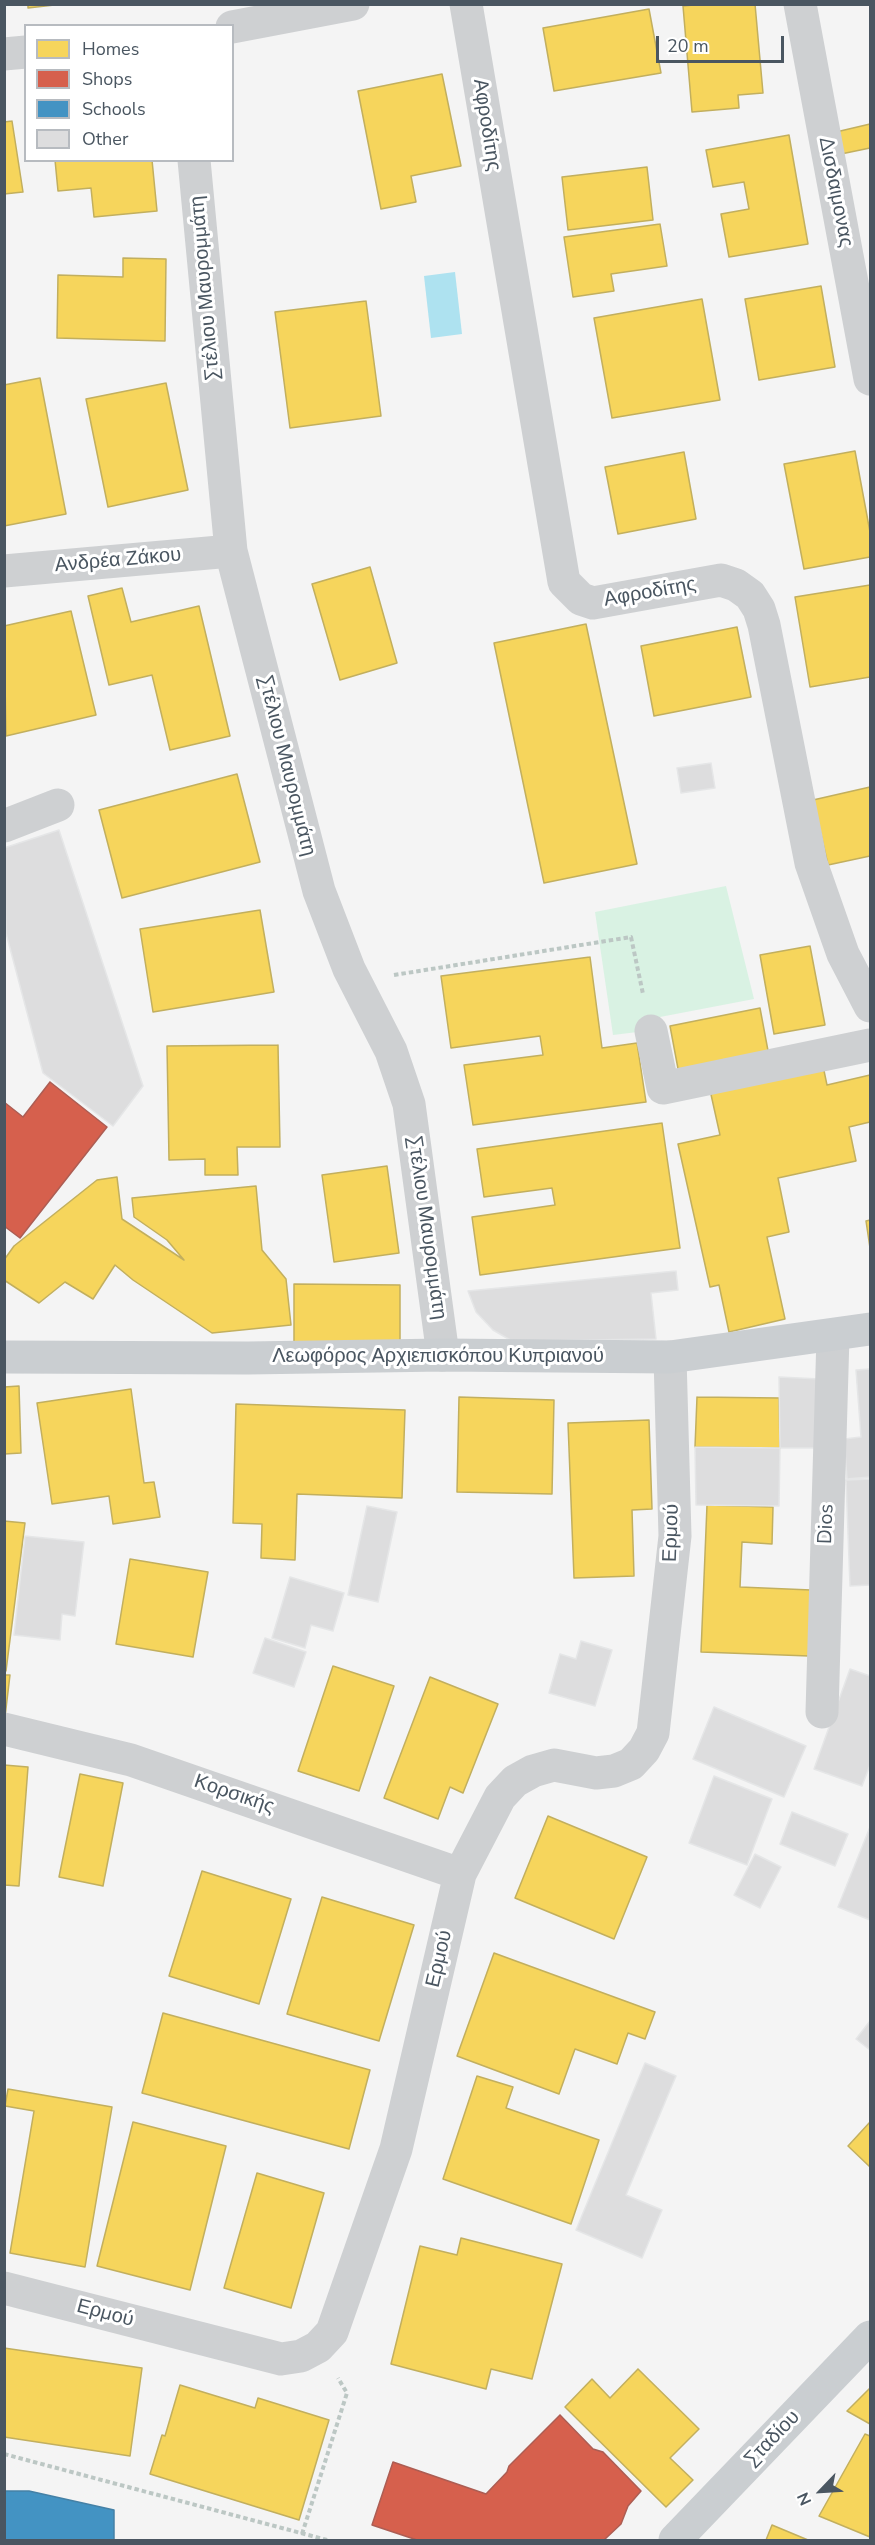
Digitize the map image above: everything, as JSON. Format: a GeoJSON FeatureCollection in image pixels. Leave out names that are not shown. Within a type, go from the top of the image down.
{"type":"FeatureCollection","features":[{"type":"Feature","properties":{"kind":"main road","name":"Λεωφόρος Αρχιεπισκόπου Κυπριανού"},"geometry":{"type":"LineString","coordinates":[[4,1357],[248,1358],[443,1355],[670,1357],[870,1329]]}},
{"type":"Feature","properties":{"kind":"main road","name":"Σταδίου"},"geometry":{"type":"LineString","coordinates":[[675,2541],[870,2337]]}},
{"type":"Feature","properties":{"kind":"street"},"geometry":{"type":"LineString","coordinates":[[234,27],[353,4]]}},
{"type":"Feature","properties":{"kind":"street","name":"Αφροδίτης"},"geometry":{"type":"LineString","coordinates":[[466,4],[564,582],[582,599],[593,603],[721,580],[736,585],[750,595],[759,609],[764,625],[811,863],[843,954],[870,1006]]}},
{"type":"Feature","properties":{"kind":"street","name":"Δισδαιμονας"},"geometry":{"type":"LineString","coordinates":[[800,4],[870,379]]}},
{"type":"Feature","properties":{"kind":"street"},"geometry":{"type":"LineString","coordinates":[[4,54],[24,52]]}},
{"type":"Feature","properties":{"kind":"street","name":"Στέλιου Μαυρομμάτη"},"geometry":{"type":"LineString","coordinates":[[194,162],[231,551],[319,891],[355,981],[391,1051],[409,1104],[443,1355]]}},
{"type":"Feature","properties":{"kind":"street","name":"Ανδρέα Ζάκου"},"geometry":{"type":"LineString","coordinates":[[4,571],[231,551]]}},
{"type":"Feature","properties":{"kind":"street"},"geometry":{"type":"LineString","coordinates":[[4,826],[58,805]]}},
{"type":"Feature","properties":{"kind":"street"},"geometry":{"type":"LineString","coordinates":[[651,1030],[663,1088],[870,1046]]}},
{"type":"Feature","properties":{"kind":"street","name":"Dios"},"geometry":{"type":"LineString","coordinates":[[822,1712],[832,1336]]}},
{"type":"Feature","properties":{"kind":"street","name":"Ερμού"},"geometry":{"type":"LineString","coordinates":[[4,2288],[261,2356],[281,2359],[301,2356],[318,2347],[332,2332],[396,2149],[460,1874],[500,1797],[515,1781],[533,1771],[554,1765],[596,1773],[614,1771],[631,1764],[644,1750],[653,1733],[675,1536],[670,1357]]}},
{"type":"Feature","properties":{"kind":"street","name":"Κορσικής"},"geometry":{"type":"LineString","coordinates":[[4,1729],[131,1760],[460,1874]]}},
{"type":"Feature","properties":{"kind":"path"},"geometry":{"type":"LineString","coordinates":[[355,981],[632,937],[651,1030]]}},
{"type":"Feature","properties":{"kind":"path"},"geometry":{"type":"LineString","coordinates":[[302,2534],[347,2393],[318,2347]]}},
{"type":"Feature","properties":{"kind":"path"},"geometry":{"type":"LineString","coordinates":[[4,2454],[327,2541]]}},
{"type":"Feature","properties":{"kind":"green space"},"geometry":{"type":"Polygon","coordinates":[[[726,886],[754,999],[660,1017],[662,1029],[613,1035],[595,912],[726,886]]]}},
{"type":"Feature","properties":{"kind":"water"},"geometry":{"type":"Polygon","coordinates":[[[455,272],[462,334],[431,338],[424,276],[455,272]]]}},
{"type":"Feature","properties":{"kind":"building: Homes"},"geometry":{"type":"Polygon","coordinates":[[[28,4],[63,4],[28,8],[28,4]]]}},
{"type":"Feature","properties":{"kind":"building: Homes"},"geometry":{"type":"Polygon","coordinates":[[[755,4],[763,93],[738,95],[739,108],[692,112],[683,6],[755,4]]]}},
{"type":"Feature","properties":{"kind":"building: Homes"},"geometry":{"type":"Polygon","coordinates":[[[649,9],[661,73],[554,91],[543,28],[649,9]]]}},
{"type":"Feature","properties":{"kind":"building: Homes"},"geometry":{"type":"Polygon","coordinates":[[[442,74],[461,166],[411,176],[416,202],[381,209],[358,91],[442,74]]]}},
{"type":"Feature","properties":{"kind":"building: Homes"},"geometry":{"type":"Polygon","coordinates":[[[12,121],[23,192],[4,194],[4,122],[12,121]]]}},
{"type":"Feature","properties":{"kind":"building: Homes"},"geometry":{"type":"Polygon","coordinates":[[[870,124],[870,148],[841,154],[836,132],[870,124]]]}},
{"type":"Feature","properties":{"kind":"building: Homes"},"geometry":{"type":"Polygon","coordinates":[[[789,135],[808,244],[729,257],[721,214],[749,209],[744,182],[713,187],[706,150],[789,135]]]}},
{"type":"Feature","properties":{"kind":"building: Homes"},"geometry":{"type":"Polygon","coordinates":[[[55,162],[152,162],[157,211],[94,217],[91,188],[58,191],[55,162]]]}},
{"type":"Feature","properties":{"kind":"building: Homes"},"geometry":{"type":"Polygon","coordinates":[[[647,167],[653,220],[568,230],[562,177],[647,167]]]}},
{"type":"Feature","properties":{"kind":"building: Homes"},"geometry":{"type":"Polygon","coordinates":[[[660,224],[667,266],[611,274],[614,291],[573,297],[564,237],[660,224]]]}},
{"type":"Feature","properties":{"kind":"building: Homes"},"geometry":{"type":"Polygon","coordinates":[[[123,258],[166,259],[165,341],[57,338],[58,275],[123,277],[123,258]]]}},
{"type":"Feature","properties":{"kind":"building: Homes"},"geometry":{"type":"Polygon","coordinates":[[[821,286],[835,367],[759,380],[745,299],[821,286]]]}},
{"type":"Feature","properties":{"kind":"building: Homes"},"geometry":{"type":"Polygon","coordinates":[[[702,299],[720,400],[612,418],[594,318],[702,299]]]}},
{"type":"Feature","properties":{"kind":"building: Homes"},"geometry":{"type":"Polygon","coordinates":[[[366,301],[381,416],[290,428],[275,312],[366,301]]]}},
{"type":"Feature","properties":{"kind":"building: Homes"},"geometry":{"type":"Polygon","coordinates":[[[40,378],[66,514],[4,526],[4,385],[40,378]]]}},
{"type":"Feature","properties":{"kind":"building: Homes"},"geometry":{"type":"Polygon","coordinates":[[[166,383],[188,490],[108,507],[86,399],[166,383]]]}},
{"type":"Feature","properties":{"kind":"building: Homes"},"geometry":{"type":"Polygon","coordinates":[[[855,451],[870,532],[870,557],[804,569],[784,464],[855,451]]]}},
{"type":"Feature","properties":{"kind":"building: Homes"},"geometry":{"type":"Polygon","coordinates":[[[684,452],[696,519],[618,534],[605,467],[684,452]]]}},
{"type":"Feature","properties":{"kind":"building: Homes"},"geometry":{"type":"Polygon","coordinates":[[[370,567],[397,663],[340,680],[312,584],[370,567]]]}},
{"type":"Feature","properties":{"kind":"building: Homes"},"geometry":{"type":"Polygon","coordinates":[[[870,585],[870,677],[810,687],[795,597],[870,585]]]}},
{"type":"Feature","properties":{"kind":"building: Homes"},"geometry":{"type":"Polygon","coordinates":[[[122,588],[131,622],[199,606],[230,736],[170,750],[152,675],[109,685],[88,596],[122,588]]]}},
{"type":"Feature","properties":{"kind":"building: Homes"},"geometry":{"type":"Polygon","coordinates":[[[71,611],[96,715],[6,736],[4,626],[71,611]]]}},
{"type":"Feature","properties":{"kind":"building: Homes"},"geometry":{"type":"Polygon","coordinates":[[[586,624],[637,864],[544,883],[494,643],[586,624]]]}},
{"type":"Feature","properties":{"kind":"building: Homes"},"geometry":{"type":"Polygon","coordinates":[[[737,627],[751,697],[654,716],[641,646],[737,627]]]}},
{"type":"Feature","properties":{"kind":"building: Homes"},"geometry":{"type":"Polygon","coordinates":[[[237,774],[260,862],[122,898],[99,810],[237,774]]]}},
{"type":"Feature","properties":{"kind":"building: Homes"},"geometry":{"type":"Polygon","coordinates":[[[870,787],[870,856],[828,865],[813,800],[870,787]]]}},
{"type":"Feature","properties":{"kind":"building: Homes"},"geometry":{"type":"Polygon","coordinates":[[[260,910],[274,992],[153,1012],[140,929],[260,910]]]}},
{"type":"Feature","properties":{"kind":"building: Homes"},"geometry":{"type":"Polygon","coordinates":[[[810,946],[825,1025],[774,1034],[760,955],[810,946]]]}},
{"type":"Feature","properties":{"kind":"building: Homes"},"geometry":{"type":"Polygon","coordinates":[[[590,957],[602,1048],[637,1043],[646,1102],[473,1125],[464,1065],[543,1055],[540,1036],[451,1048],[441,976],[590,957]]]}},
{"type":"Feature","properties":{"kind":"building: Homes"},"geometry":{"type":"Polygon","coordinates":[[[760,1008],[769,1056],[679,1074],[670,1026],[760,1008]]]}},
{"type":"Feature","properties":{"kind":"building: Homes"},"geometry":{"type":"Polygon","coordinates":[[[278,1045],[280,1147],[237,1147],[238,1175],[205,1175],[205,1159],[169,1160],[167,1046],[278,1045]]]}},
{"type":"Feature","properties":{"kind":"building: Homes"},"geometry":{"type":"Polygon","coordinates":[[[823,1066],[827,1085],[870,1075],[870,1122],[849,1127],[856,1161],[778,1178],[789,1232],[767,1237],[785,1319],[729,1332],[719,1285],[710,1287],[678,1144],[720,1135],[710,1090],[823,1066]]]}},
{"type":"Feature","properties":{"kind":"building: Homes"},"geometry":{"type":"Polygon","coordinates":[[[662,1123],[680,1248],[480,1275],[472,1217],[555,1205],[552,1188],[484,1197],[477,1149],[662,1123]]]}},
{"type":"Feature","properties":{"kind":"building: Homes"},"geometry":{"type":"Polygon","coordinates":[[[387,1166],[399,1253],[334,1262],[322,1175],[387,1166]]]}},
{"type":"Feature","properties":{"kind":"building: Homes"},"geometry":{"type":"Polygon","coordinates":[[[117,1177],[122,1219],[184,1260],[167,1240],[134,1217],[132,1198],[256,1186],[262,1250],[286,1279],[291,1325],[212,1333],[133,1280],[115,1265],[93,1299],[65,1282],[39,1303],[4,1280],[4,1260],[14,1246],[97,1180],[117,1177]]]}},
{"type":"Feature","properties":{"kind":"building: Homes"},"geometry":{"type":"Polygon","coordinates":[[[870,1220],[870,1248],[866,1221],[870,1220]]]}},
{"type":"Feature","properties":{"kind":"building: Homes"},"geometry":{"type":"Polygon","coordinates":[[[294,1284],[400,1285],[400,1352],[294,1352],[294,1284]]]}},
{"type":"Feature","properties":{"kind":"building: Homes"},"geometry":{"type":"Polygon","coordinates":[[[19,1386],[21,1453],[4,1454],[4,1387],[19,1386]]]}},
{"type":"Feature","properties":{"kind":"building: Homes"},"geometry":{"type":"Polygon","coordinates":[[[131,1389],[144,1483],[154,1482],[160,1517],[113,1524],[109,1496],[52,1504],[37,1403],[131,1389]]]}},
{"type":"Feature","properties":{"kind":"building: Homes"},"geometry":{"type":"Polygon","coordinates":[[[459,1397],[554,1400],[552,1494],[457,1492],[459,1397]]]}},
{"type":"Feature","properties":{"kind":"building: Homes"},"geometry":{"type":"Polygon","coordinates":[[[697,1397],[779,1398],[780,1448],[695,1447],[697,1397]]]}},
{"type":"Feature","properties":{"kind":"building: Homes"},"geometry":{"type":"Polygon","coordinates":[[[236,1404],[405,1410],[402,1498],[297,1494],[295,1560],[261,1558],[262,1524],[233,1523],[236,1404]]]}},
{"type":"Feature","properties":{"kind":"building: Homes"},"geometry":{"type":"Polygon","coordinates":[[[649,1420],[652,1509],[632,1510],[634,1576],[574,1578],[568,1423],[649,1420]]]}},
{"type":"Feature","properties":{"kind":"building: Homes"},"geometry":{"type":"Polygon","coordinates":[[[707,1505],[773,1507],[772,1544],[742,1542],[740,1587],[811,1590],[809,1656],[701,1652],[707,1505]]]}},
{"type":"Feature","properties":{"kind":"building: Homes"},"geometry":{"type":"Polygon","coordinates":[[[4,1521],[25,1523],[6,1671],[4,1671],[4,1521]]]}},
{"type":"Feature","properties":{"kind":"building: Homes"},"geometry":{"type":"Polygon","coordinates":[[[130,1559],[208,1572],[193,1657],[116,1644],[130,1559]]]}},
{"type":"Feature","properties":{"kind":"building: Homes"},"geometry":{"type":"Polygon","coordinates":[[[333,1666],[394,1686],[359,1791],[298,1771],[333,1666]]]}},
{"type":"Feature","properties":{"kind":"building: Homes"},"geometry":{"type":"Polygon","coordinates":[[[4,1675],[10,1675],[5,1717],[4,1717],[4,1675]]]}},
{"type":"Feature","properties":{"kind":"building: Homes"},"geometry":{"type":"Polygon","coordinates":[[[430,1677],[498,1704],[463,1793],[450,1787],[438,1819],[384,1798],[430,1677]]]}},
{"type":"Feature","properties":{"kind":"building: Homes"},"geometry":{"type":"Polygon","coordinates":[[[4,1765],[28,1767],[19,1886],[4,1885],[4,1765]]]}},
{"type":"Feature","properties":{"kind":"building: Homes"},"geometry":{"type":"Polygon","coordinates":[[[80,1774],[123,1783],[103,1886],[59,1877],[80,1774]]]}},
{"type":"Feature","properties":{"kind":"building: Homes"},"geometry":{"type":"Polygon","coordinates":[[[548,1816],[647,1857],[614,1939],[515,1898],[548,1816]]]}},
{"type":"Feature","properties":{"kind":"building: Homes"},"geometry":{"type":"Polygon","coordinates":[[[202,1871],[291,1899],[259,2004],[169,1976],[202,1871]]]}},
{"type":"Feature","properties":{"kind":"building: Homes"},"geometry":{"type":"Polygon","coordinates":[[[322,1897],[414,1925],[379,2041],[287,2014],[322,1897]]]}},
{"type":"Feature","properties":{"kind":"building: Homes"},"geometry":{"type":"Polygon","coordinates":[[[494,1953],[655,2012],[645,2039],[628,2033],[617,2064],[575,2049],[559,2094],[457,2056],[494,1953]]]}},
{"type":"Feature","properties":{"kind":"building: Homes"},"geometry":{"type":"Polygon","coordinates":[[[163,2013],[370,2070],[349,2149],[142,2093],[163,2013]]]}},
{"type":"Feature","properties":{"kind":"building: Homes"},"geometry":{"type":"Polygon","coordinates":[[[477,2076],[513,2087],[506,2108],[599,2140],[571,2224],[443,2179],[477,2076]]]}},
{"type":"Feature","properties":{"kind":"building: Homes"},"geometry":{"type":"Polygon","coordinates":[[[8,2089],[112,2107],[85,2267],[10,2253],[34,2111],[5,2106],[8,2089]]]}},
{"type":"Feature","properties":{"kind":"building: Homes"},"geometry":{"type":"Polygon","coordinates":[[[133,2122],[226,2146],[190,2290],[97,2266],[133,2122]]]}},
{"type":"Feature","properties":{"kind":"building: Homes"},"geometry":{"type":"Polygon","coordinates":[[[870,2122],[870,2167],[848,2146],[870,2122]]]}},
{"type":"Feature","properties":{"kind":"building: Homes"},"geometry":{"type":"Polygon","coordinates":[[[257,2173],[324,2193],[291,2308],[224,2288],[257,2173]]]}},
{"type":"Feature","properties":{"kind":"building: Homes"},"geometry":{"type":"Polygon","coordinates":[[[461,2238],[562,2264],[532,2379],[491,2369],[486,2389],[391,2364],[420,2246],[457,2255],[461,2238]]]}},
{"type":"Feature","properties":{"kind":"building: Homes"},"geometry":{"type":"Polygon","coordinates":[[[4,2348],[142,2368],[130,2456],[4,2437],[4,2348]]]}},
{"type":"Feature","properties":{"kind":"building: Homes"},"geometry":{"type":"Polygon","coordinates":[[[638,2369],[699,2429],[670,2458],[693,2480],[666,2507],[565,2407],[592,2379],[610,2398],[638,2369]]]}},
{"type":"Feature","properties":{"kind":"building: Homes"},"geometry":{"type":"Polygon","coordinates":[[[180,2385],[255,2408],[258,2398],[329,2420],[299,2520],[150,2474],[162,2435],[165,2436],[180,2385]]]}},
{"type":"Feature","properties":{"kind":"building: Homes"},"geometry":{"type":"Polygon","coordinates":[[[870,2388],[870,2424],[847,2411],[870,2388]]]}},
{"type":"Feature","properties":{"kind":"building: Homes"},"geometry":{"type":"Polygon","coordinates":[[[865,2434],[870,2436],[870,2537],[819,2516],[865,2434]]]}},
{"type":"Feature","properties":{"kind":"building: Homes"},"geometry":{"type":"Polygon","coordinates":[[[772,2525],[808,2540],[766,2540],[772,2525]]]}},
{"type":"Feature","properties":{"kind":"building: Shops"},"geometry":{"type":"Polygon","coordinates":[[[50,1082],[107,1127],[20,1238],[4,1226],[4,1102],[23,1117],[50,1082]]]}},
{"type":"Feature","properties":{"kind":"building: Shops"},"geometry":{"type":"Polygon","coordinates":[[[560,2415],[593,2449],[603,2452],[641,2491],[628,2506],[621,2524],[604,2540],[417,2540],[372,2525],[393,2462],[486,2494],[507,2472],[509,2466],[560,2415]]]}},
{"type":"Feature","properties":{"kind":"building: Schools"},"geometry":{"type":"Polygon","coordinates":[[[4,2491],[29,2491],[114,2510],[114,2540],[4,2540],[4,2491]]]}},
{"type":"Feature","properties":{"kind":"building: Other"},"geometry":{"type":"Polygon","coordinates":[[[711,763],[715,788],[681,793],[677,768],[711,763]]]}},
{"type":"Feature","properties":{"kind":"building: Other"},"geometry":{"type":"Polygon","coordinates":[[[59,830],[143,1086],[113,1126],[43,1073],[6,933],[4,848],[59,830]]]}},
{"type":"Feature","properties":{"kind":"building: Other"},"geometry":{"type":"Polygon","coordinates":[[[676,1271],[678,1290],[651,1293],[656,1339],[512,1341],[493,1330],[476,1312],[468,1291],[676,1271]]]}},
{"type":"Feature","properties":{"kind":"building: Other"},"geometry":{"type":"Polygon","coordinates":[[[870,1369],[870,1477],[847,1479],[844,1439],[861,1437],[856,1370],[870,1369]]]}},
{"type":"Feature","properties":{"kind":"building: Other"},"geometry":{"type":"Polygon","coordinates":[[[779,1377],[820,1379],[818,1448],[780,1448],[779,1377]]]}},
{"type":"Feature","properties":{"kind":"building: Other"},"geometry":{"type":"Polygon","coordinates":[[[695,1447],[780,1448],[779,1506],[696,1505],[695,1447]]]}},
{"type":"Feature","properties":{"kind":"building: Other"},"geometry":{"type":"Polygon","coordinates":[[[870,1479],[870,1585],[850,1586],[846,1480],[870,1479]]]}},
{"type":"Feature","properties":{"kind":"building: Other"},"geometry":{"type":"Polygon","coordinates":[[[367,1506],[397,1512],[378,1602],[348,1595],[367,1506]]]}},
{"type":"Feature","properties":{"kind":"building: Other"},"geometry":{"type":"Polygon","coordinates":[[[25,1536],[84,1542],[75,1616],[62,1614],[60,1640],[14,1635],[25,1536]]]}},
{"type":"Feature","properties":{"kind":"building: Other"},"geometry":{"type":"Polygon","coordinates":[[[290,1577],[344,1593],[333,1631],[311,1625],[305,1648],[272,1638],[290,1577]]]}},
{"type":"Feature","properties":{"kind":"building: Other"},"geometry":{"type":"Polygon","coordinates":[[[265,1638],[306,1652],[294,1687],[253,1673],[265,1638]]]}},
{"type":"Feature","properties":{"kind":"building: Other"},"geometry":{"type":"Polygon","coordinates":[[[581,1641],[612,1650],[595,1706],[549,1693],[560,1654],[576,1659],[581,1641]]]}},
{"type":"Feature","properties":{"kind":"building: Other"},"geometry":{"type":"Polygon","coordinates":[[[850,1669],[870,1676],[870,1765],[862,1786],[814,1769],[850,1669]]]}},
{"type":"Feature","properties":{"kind":"building: Other"},"geometry":{"type":"Polygon","coordinates":[[[714,1707],[806,1746],[784,1797],[693,1759],[714,1707]]]}},
{"type":"Feature","properties":{"kind":"building: Other"},"geometry":{"type":"Polygon","coordinates":[[[714,1776],[772,1799],[747,1865],[689,1843],[714,1776]]]}},
{"type":"Feature","properties":{"kind":"building: Other"},"geometry":{"type":"Polygon","coordinates":[[[792,1812],[848,1834],[835,1866],[780,1844],[792,1812]]]}},
{"type":"Feature","properties":{"kind":"building: Other"},"geometry":{"type":"Polygon","coordinates":[[[870,1827],[870,1920],[838,1907],[870,1827]]]}},
{"type":"Feature","properties":{"kind":"building: Other"},"geometry":{"type":"Polygon","coordinates":[[[755,1854],[781,1867],[760,1908],[734,1895],[755,1854]]]}},
{"type":"Feature","properties":{"kind":"building: Other"},"geometry":{"type":"Polygon","coordinates":[[[870,2021],[870,2050],[856,2039],[870,2021]]]}},
{"type":"Feature","properties":{"kind":"building: Other"},"geometry":{"type":"Polygon","coordinates":[[[645,2063],[676,2076],[626,2195],[662,2210],[642,2258],[576,2230],[645,2063]]]}}]}
